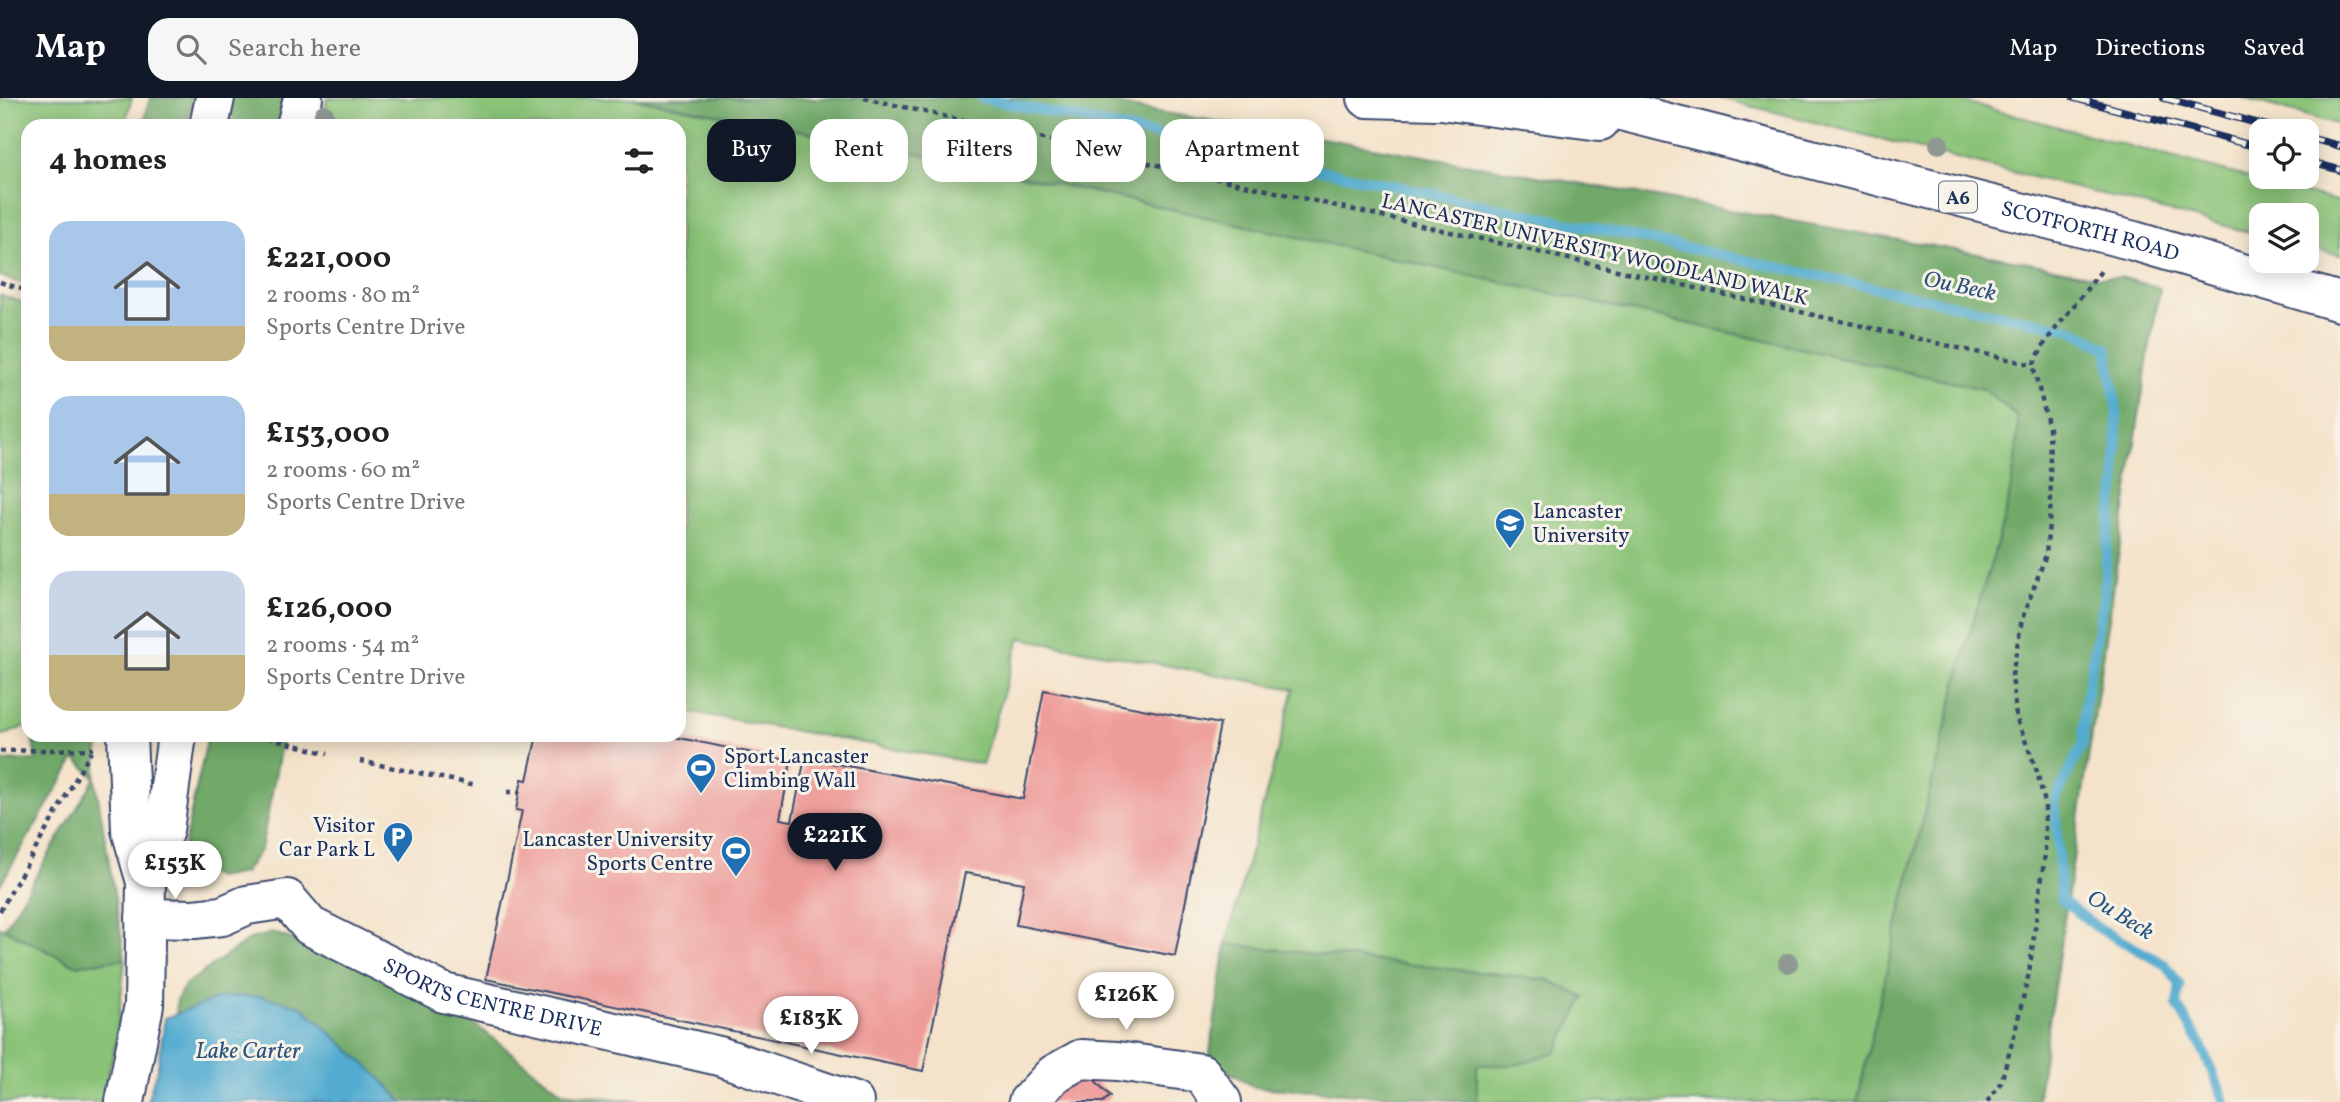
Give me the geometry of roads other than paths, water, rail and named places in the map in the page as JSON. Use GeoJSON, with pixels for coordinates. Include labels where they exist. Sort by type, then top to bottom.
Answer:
{"type":"FeatureCollection","features":[{"type":"Feature","properties":{"kind":"street"},"geometry":{"type":"LineString","coordinates":[[210,119],[215,98]]}},
{"type":"Feature","properties":{"kind":"street"},"geometry":{"type":"LineString","coordinates":[[298,119],[303,98]]}},
{"type":"Feature","properties":{"kind":"street","name":"SCOTFORTH ROAD"},"geometry":{"type":"LineString","coordinates":[[1367,98],[1431,99],[1717,136]]}},
{"type":"Feature","properties":{"kind":"street","name":"SCOTFORTH ROAD"},"geometry":{"type":"LineString","coordinates":[[1570,98],[2134,241],[2340,302]]}},
{"type":"Feature","properties":{"kind":"street"},"geometry":{"type":"LineString","coordinates":[[110,742],[146,900],[144,1004],[125,1102]]}},
{"type":"Feature","properties":{"kind":"street"},"geometry":{"type":"LineString","coordinates":[[146,900],[164,830],[176,742]]}},
{"type":"Feature","properties":{"kind":"street","name":"SPORTS CENTRE DRIVE"},"geometry":{"type":"LineString","coordinates":[[146,900],[194,919],[222,916],[247,905],[301,894],[310,926],[444,993],[719,1056],[854,1102]]}},
{"type":"Feature","properties":{"kind":"street"},"geometry":{"type":"LineString","coordinates":[[1028,1102],[1054,1074],[1081,1059],[1117,1060],[1201,1073],[1222,1102]]}},
{"type":"Feature","properties":{"kind":"water","name":"Lake Carter"},"geometry":{"type":"Polygon","coordinates":[[[261,996],[301,1006],[403,1102],[147,1102],[158,1066],[165,1018],[222,997],[261,996]]]}},
{"type":"Feature","properties":{"kind":"waterway","name":"Ou Beck"},"geometry":{"type":"LineString","coordinates":[[982,98],[2073,330],[2107,348],[2117,412],[2116,482],[2104,593],[2085,704],[2083,743],[2055,800],[2061,899],[2098,928],[2166,965],[2180,985],[2177,1005],[2201,1045],[2225,1102]]}},
{"type":"Feature","properties":{"kind":"railway"},"geometry":{"type":"LineString","coordinates":[[2074,98],[2249,145]]}},
{"type":"Feature","properties":{"kind":"railway"},"geometry":{"type":"LineString","coordinates":[[2164,98],[2249,121]]}},
{"type":"Feature","properties":{"kind":"railway"},"geometry":{"type":"LineString","coordinates":[[2319,140],[2340,146]]}},
{"type":"Feature","properties":{"kind":"railway"},"geometry":{"type":"LineString","coordinates":[[2319,164],[2340,170]]}},
{"type":"Feature","properties":{"kind":"place","name":"Lancaster University"},"geometry":{"type":"Point","coordinates":[1510,550]}},
{"type":"Feature","properties":{"kind":"place","name":"Sport Lancaster Climbing Wall"},"geometry":{"type":"Point","coordinates":[701,795]}},
{"type":"Feature","properties":{"kind":"place","name":"Visitor Car Park L"},"geometry":{"type":"Point","coordinates":[398,864]}},
{"type":"Feature","properties":{"kind":"place","name":"Lancaster University Sports Centre"},"geometry":{"type":"Point","coordinates":[736,878]}}]}
